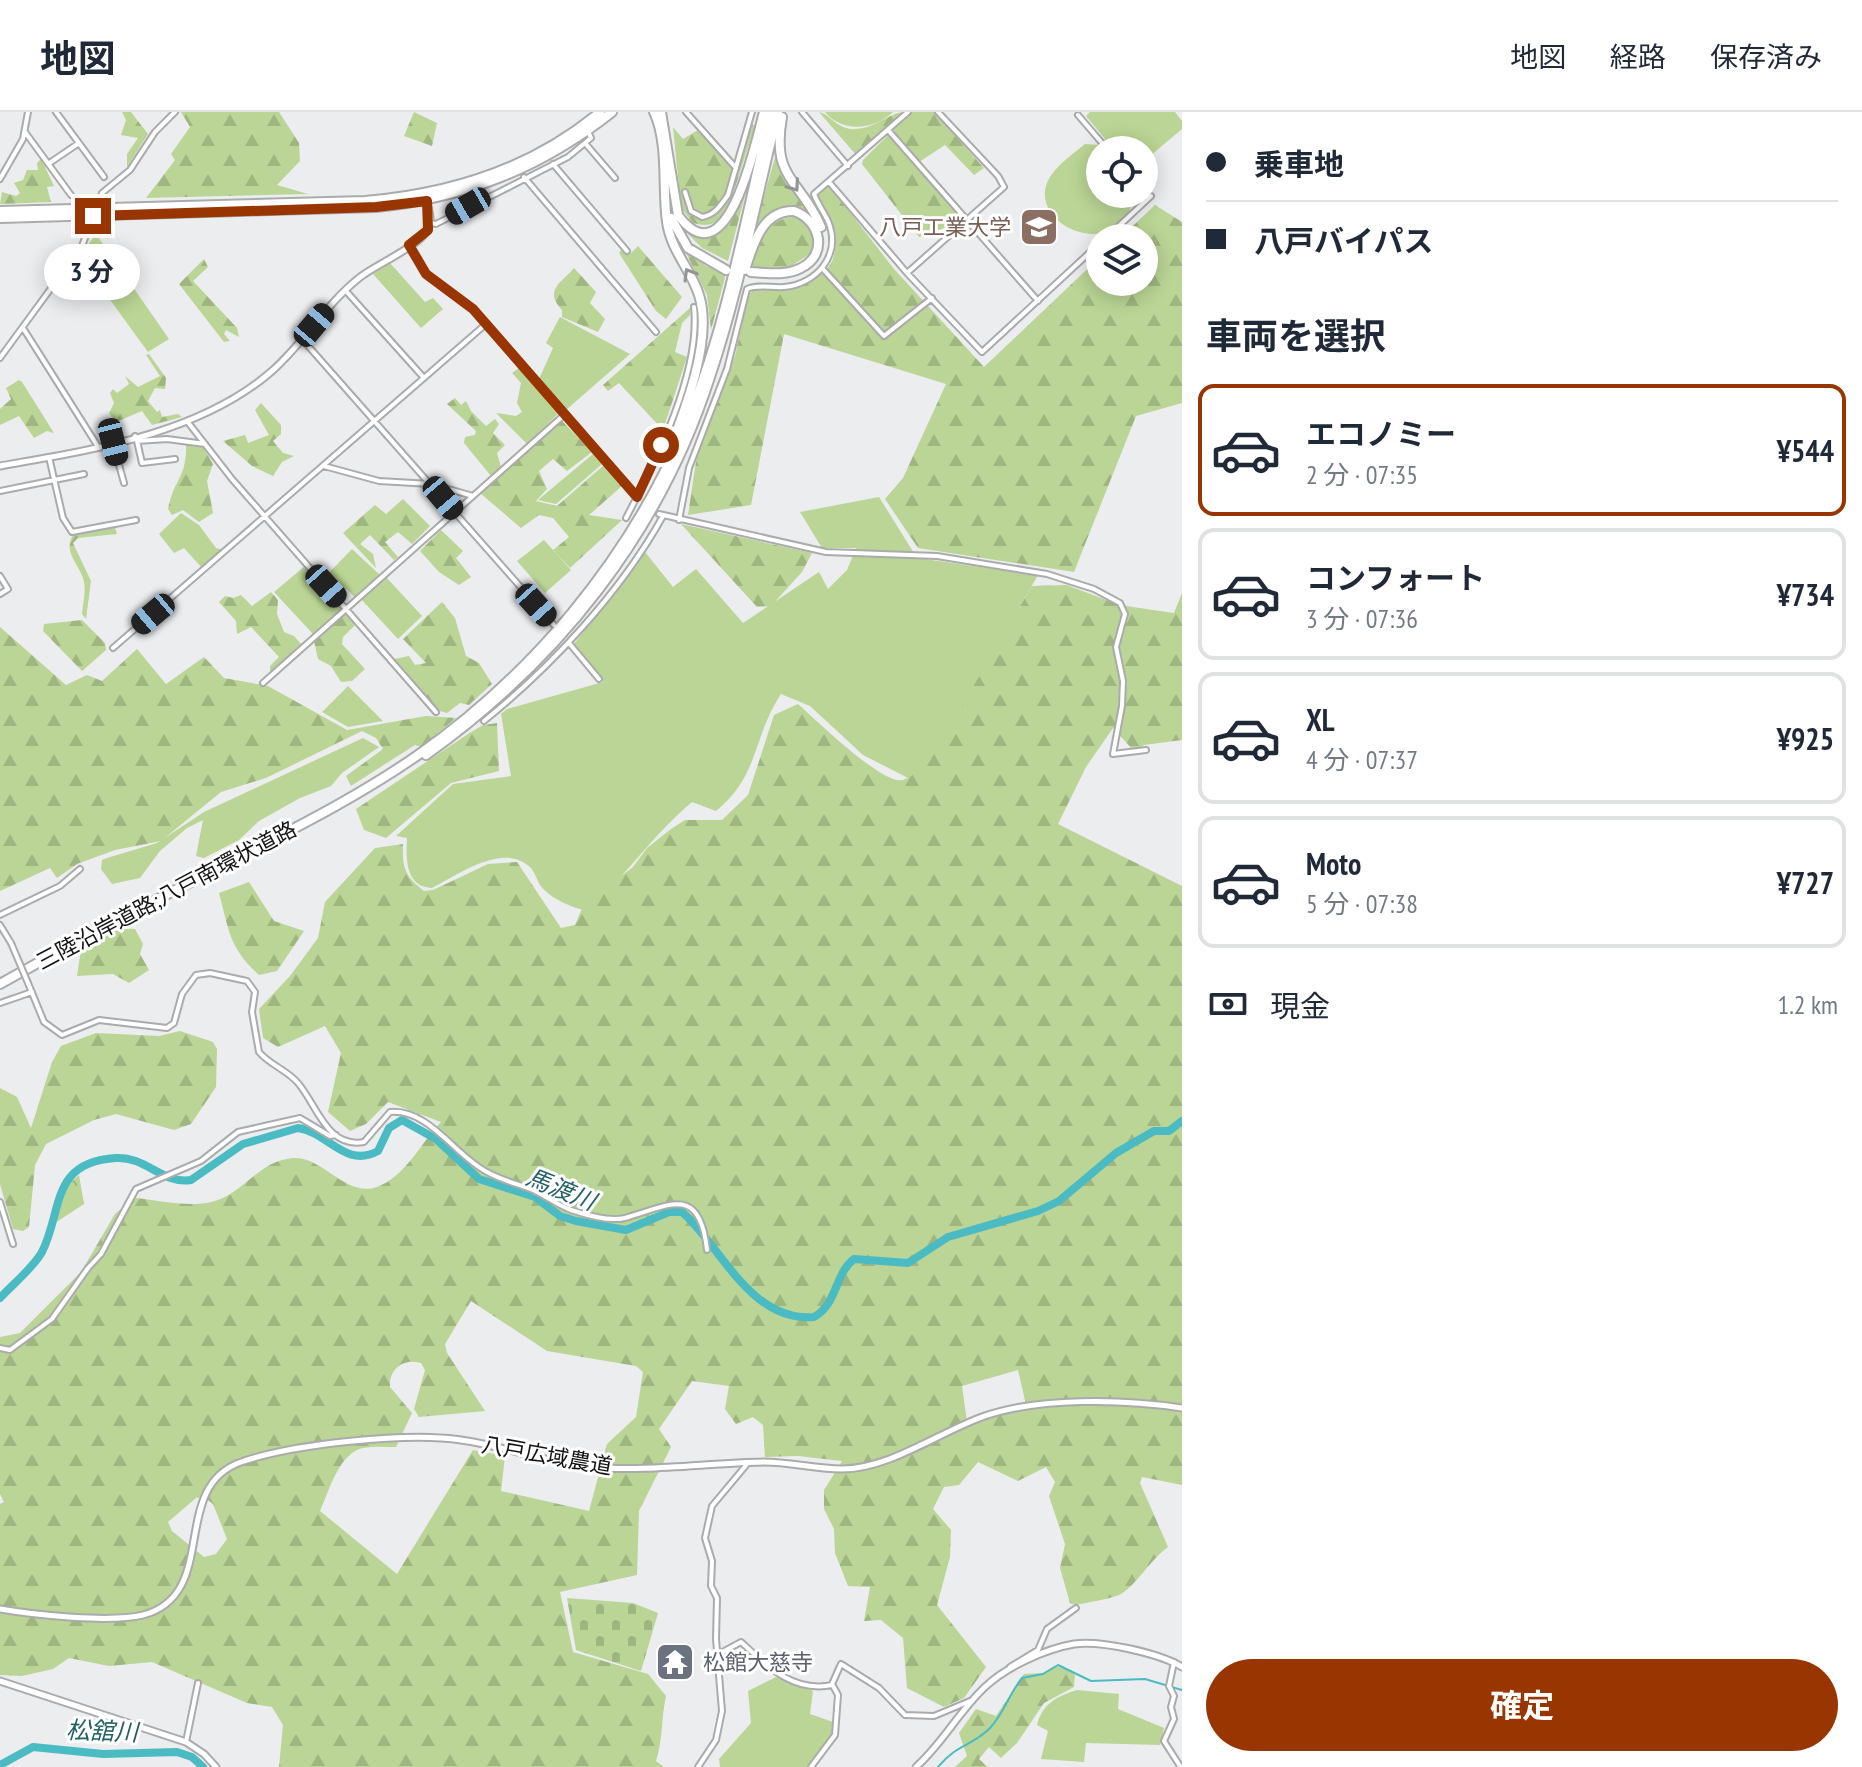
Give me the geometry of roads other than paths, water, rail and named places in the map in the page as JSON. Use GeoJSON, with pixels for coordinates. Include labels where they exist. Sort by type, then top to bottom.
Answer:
{"type":"FeatureCollection","features":[{"type":"Feature","properties":{"kind":"highway"},"geometry":{"type":"LineString","coordinates":[[426,198],[532,157],[600,112]]}},
{"type":"Feature","properties":{"kind":"highway"},"geometry":{"type":"LineString","coordinates":[[0,211],[376,207],[501,179],[552,154],[612,112]]}},
{"type":"Feature","properties":{"kind":"highway"},"geometry":{"type":"LineString","coordinates":[[654,112],[660,133],[671,220],[681,239],[699,256],[731,271]]}},
{"type":"Feature","properties":{"kind":"highway"},"geometry":{"type":"LineString","coordinates":[[645,507],[681,417],[703,330],[700,297],[669,234],[666,132],[661,112]]}},
{"type":"Feature","properties":{"kind":"highway"},"geometry":{"type":"LineString","coordinates":[[668,185],[678,215],[690,226],[712,230],[726,222],[734,210],[764,112]]}},
{"type":"Feature","properties":{"kind":"highway"},"geometry":{"type":"LineString","coordinates":[[731,271],[771,112]]}},
{"type":"Feature","properties":{"kind":"highway"},"geometry":{"type":"LineString","coordinates":[[731,271],[781,112]]}},
{"type":"Feature","properties":{"kind":"highway"},"geometry":{"type":"LineString","coordinates":[[720,347],[751,251],[764,225],[774,215],[787,211],[804,215],[813,223],[819,239],[817,249],[805,266],[788,272],[750,274],[776,278],[797,274],[813,265],[822,251],[823,233],[816,217],[782,165],[779,146],[781,112]]}},
{"type":"Feature","properties":{"kind":"highway"},"geometry":{"type":"LineString","coordinates":[[0,218],[94,212]]}},
{"type":"Feature","properties":{"kind":"highway","name":"三陸沿岸道路;八戸南環状道路"},"geometry":{"type":"LineString","coordinates":[[0,984],[383,782],[466,727],[526,674],[572,626],[630,547],[657,501],[698,412],[720,347],[731,271]]}},
{"type":"Feature","properties":{"kind":"highway","name":"三陸沿岸道路;八戸南環状道路"},"geometry":{"type":"LineString","coordinates":[[333,808],[417,755],[502,686],[578,606],[645,507],[697,396],[731,271]]}},
{"type":"Feature","properties":{"kind":"street"},"geometry":{"type":"LineString","coordinates":[[0,179],[17,152],[25,132],[28,112]]}},
{"type":"Feature","properties":{"kind":"street"},"geometry":{"type":"LineString","coordinates":[[56,112],[104,177]]}},
{"type":"Feature","properties":{"kind":"street"},"geometry":{"type":"LineString","coordinates":[[0,358],[82,246],[102,193],[130,170],[155,132],[175,112]]}},
{"type":"Feature","properties":{"kind":"street"},"geometry":{"type":"LineString","coordinates":[[686,112],[736,168]]}},
{"type":"Feature","properties":{"kind":"street"},"geometry":{"type":"LineString","coordinates":[[685,192],[691,211],[708,216],[728,195],[752,112]]}},
{"type":"Feature","properties":{"kind":"street"},"geometry":{"type":"LineString","coordinates":[[802,112],[848,166]]}},
{"type":"Feature","properties":{"kind":"street"},"geometry":{"type":"LineString","coordinates":[[679,520],[689,468],[727,369],[747,289],[799,284],[822,268],[831,253],[833,240],[829,222],[813,195],[908,112]]}},
{"type":"Feature","properties":{"kind":"street"},"geometry":{"type":"LineString","coordinates":[[907,273],[1000,193],[1003,184],[938,112]]}},
{"type":"Feature","properties":{"kind":"street"},"geometry":{"type":"LineString","coordinates":[[1078,115],[1096,136]]}},
{"type":"Feature","properties":{"kind":"street"},"geometry":{"type":"LineString","coordinates":[[888,130],[1038,301]]}},
{"type":"Feature","properties":{"kind":"street"},"geometry":{"type":"LineString","coordinates":[[430,223],[436,224],[553,164],[591,138],[588,131]]}},
{"type":"Feature","properties":{"kind":"street"},"geometry":{"type":"LineString","coordinates":[[25,132],[71,195]]}},
{"type":"Feature","properties":{"kind":"street"},"geometry":{"type":"LineString","coordinates":[[48,164],[79,143]]}},
{"type":"Feature","properties":{"kind":"street"},"geometry":{"type":"LineString","coordinates":[[585,143],[615,178]]}},
{"type":"Feature","properties":{"kind":"street"},"geometry":{"type":"LineString","coordinates":[[553,164],[627,251]]}},
{"type":"Feature","properties":{"kind":"street"},"geometry":{"type":"LineString","coordinates":[[524,177],[656,332]]}},
{"type":"Feature","properties":{"kind":"street"},"geometry":{"type":"LineString","coordinates":[[828,182],[907,273],[982,352],[1086,256]]}},
{"type":"Feature","properties":{"kind":"street"},"geometry":{"type":"LineString","coordinates":[[136,439],[187,421],[248,390],[272,372],[346,291],[422,236],[430,223],[426,198]]}},
{"type":"Feature","properties":{"kind":"street"},"geometry":{"type":"LineString","coordinates":[[1121,224],[1138,208]]}},
{"type":"Feature","properties":{"kind":"street"},"geometry":{"type":"LineString","coordinates":[[409,245],[426,274],[465,301],[637,497]]}},
{"type":"Feature","properties":{"kind":"street"},"geometry":{"type":"LineString","coordinates":[[822,268],[884,336],[932,298]]}},
{"type":"Feature","properties":{"kind":"street"},"geometry":{"type":"LineString","coordinates":[[346,291],[424,378]]}},
{"type":"Feature","properties":{"kind":"street"},"geometry":{"type":"LineString","coordinates":[[626,518],[661,445],[694,345],[694,307]]}},
{"type":"Feature","properties":{"kind":"street"},"geometry":{"type":"LineString","coordinates":[[113,648],[486,324]]}},
{"type":"Feature","properties":{"kind":"street"},"geometry":{"type":"LineString","coordinates":[[23,328],[97,445]]}},
{"type":"Feature","properties":{"kind":"street"},"geometry":{"type":"LineString","coordinates":[[302,339],[554,625]]}},
{"type":"Feature","properties":{"kind":"street"},"geometry":{"type":"LineString","coordinates":[[263,683],[564,415]]}},
{"type":"Feature","properties":{"kind":"street"},"geometry":{"type":"LineString","coordinates":[[187,421],[266,518],[436,712]]}},
{"type":"Feature","properties":{"kind":"street"},"geometry":{"type":"LineString","coordinates":[[136,439],[142,463],[175,459]]}},
{"type":"Feature","properties":{"kind":"street"},"geometry":{"type":"LineString","coordinates":[[0,466],[136,439],[205,444]]}},
{"type":"Feature","properties":{"kind":"street"},"geometry":{"type":"LineString","coordinates":[[113,442],[124,483]]}},
{"type":"Feature","properties":{"kind":"street"},"geometry":{"type":"LineString","coordinates":[[49,457],[63,518],[72,532],[136,520]]}},
{"type":"Feature","properties":{"kind":"street"},"geometry":{"type":"LineString","coordinates":[[324,466],[379,481],[431,484],[473,496]]}},
{"type":"Feature","properties":{"kind":"street"},"geometry":{"type":"LineString","coordinates":[[0,491],[84,474]]}},
{"type":"Feature","properties":{"kind":"street"},"geometry":{"type":"LineString","coordinates":[[484,721],[569,643],[643,548],[661,515],[826,552],[937,556],[1047,574],[1094,589],[1120,603],[1125,614],[1116,647],[1123,681],[1122,706],[1113,754],[1146,750]]}},
{"type":"Feature","properties":{"kind":"street"},"geometry":{"type":"LineString","coordinates":[[0,576],[8,589],[0,594]]}},
{"type":"Feature","properties":{"kind":"street"},"geometry":{"type":"LineString","coordinates":[[569,643],[599,679]]}},
{"type":"Feature","properties":{"kind":"street"},"geometry":{"type":"LineString","coordinates":[[0,915],[60,886],[80,869]]}},
{"type":"Feature","properties":{"kind":"street"},"geometry":{"type":"LineString","coordinates":[[0,925],[11,943],[44,1022],[62,1035],[106,1019],[167,1028],[174,1023],[182,994],[196,975],[210,973],[247,981],[255,992],[252,1012],[259,1052],[298,1083],[319,1118],[336,1135],[348,1142],[364,1142],[390,1112],[399,1111],[434,1129],[484,1171],[571,1210],[623,1218],[656,1206],[682,1202],[693,1208],[700,1219],[707,1250]]}},
{"type":"Feature","properties":{"kind":"street"},"geometry":{"type":"LineString","coordinates":[[0,1003],[32,992]]}},
{"type":"Feature","properties":{"kind":"street"},"geometry":{"type":"LineString","coordinates":[[0,1348],[10,1350],[52,1319],[101,1254],[132,1195],[140,1186],[201,1161],[225,1139],[246,1129],[300,1118],[330,1136],[336,1135]]}},
{"type":"Feature","properties":{"kind":"street"},"geometry":{"type":"LineString","coordinates":[[0,1202],[13,1244]]}},
{"type":"Feature","properties":{"kind":"street","name":"八戸広域農道"},"geometry":{"type":"LineString","coordinates":[[0,1609],[128,1617],[154,1611],[171,1598],[185,1581],[192,1560],[199,1505],[212,1481],[237,1464],[265,1456],[323,1447],[427,1438],[461,1440],[585,1466],[623,1468],[748,1463],[854,1468],[984,1416],[1020,1408],[1127,1402],[1182,1408]]}},
{"type":"Feature","properties":{"kind":"street"},"geometry":{"type":"LineString","coordinates":[[698,1767],[719,1731],[722,1711],[717,1655],[717,1598],[711,1586],[712,1561],[705,1538],[712,1506],[748,1463]]}},
{"type":"Feature","properties":{"kind":"street"},"geometry":{"type":"LineString","coordinates":[[1008,1670],[1012,1664],[1038,1650],[1047,1629],[1076,1608]]}},
{"type":"Feature","properties":{"kind":"street"},"geometry":{"type":"LineString","coordinates":[[717,1655],[741,1642],[770,1669],[794,1683],[812,1687],[832,1684]]}},
{"type":"Feature","properties":{"kind":"street"},"geometry":{"type":"LineString","coordinates":[[916,1767],[972,1700],[1008,1670],[1058,1648],[1084,1643],[1174,1662],[1182,1667]]}},
{"type":"Feature","properties":{"kind":"street"},"geometry":{"type":"LineString","coordinates":[[1174,1662],[1169,1686],[1174,1696],[1171,1707],[1174,1719],[1164,1741],[1180,1766]]}},
{"type":"Feature","properties":{"kind":"street"},"geometry":{"type":"LineString","coordinates":[[832,1684],[841,1664],[879,1688],[905,1715],[916,1718],[934,1716],[972,1700]]}},
{"type":"Feature","properties":{"kind":"street"},"geometry":{"type":"LineString","coordinates":[[0,1681],[186,1742],[216,1767]]}},
{"type":"Feature","properties":{"kind":"street"},"geometry":{"type":"LineString","coordinates":[[186,1742],[198,1683]]}},
{"type":"Feature","properties":{"kind":"street"},"geometry":{"type":"LineString","coordinates":[[811,1767],[835,1735],[838,1695],[832,1684]]}},
{"type":"Feature","properties":{"kind":"street"},"geometry":{"type":"LineString","coordinates":[[924,1760],[931,1767]]}},
{"type":"Feature","properties":{"kind":"waterway","name":"馬渡川"},"geometry":{"type":"LineString","coordinates":[[0,1298],[42,1252],[69,1178],[95,1161],[126,1159],[172,1178],[191,1180],[243,1144],[298,1128],[319,1136],[346,1153],[366,1155],[378,1151],[389,1128],[402,1120],[436,1139],[479,1179],[535,1197],[560,1216],[626,1230],[669,1212],[682,1212],[755,1295],[772,1308],[792,1316],[814,1317],[827,1305],[843,1272],[854,1259],[908,1263],[948,1237],[1038,1211],[1059,1201],[1116,1153],[1154,1131],[1169,1131],[1182,1121]]}},
{"type":"Feature","properties":{"kind":"waterway"},"geometry":{"type":"LineString","coordinates":[[938,1767],[952,1753],[990,1728],[1022,1678],[1043,1674],[1058,1665],[1091,1681],[1145,1679],[1182,1690]]}},
{"type":"Feature","properties":{"kind":"waterway","name":"松舘川"},"geometry":{"type":"LineString","coordinates":[[0,1765],[33,1747],[103,1754],[177,1752],[192,1757],[203,1767]]}},
{"type":"Feature","properties":{"kind":"tunnel"},"geometry":{"type":"LineString","coordinates":[[637,497],[659,514]]}},
{"type":"Feature","properties":{"kind":"place","name":"八戸工業大学"},"geometry":{"type":"Point","coordinates":[1039,227]}},
{"type":"Feature","properties":{"kind":"place","name":"松館大慈寺"},"geometry":{"type":"Point","coordinates":[675,1662]}}]}
